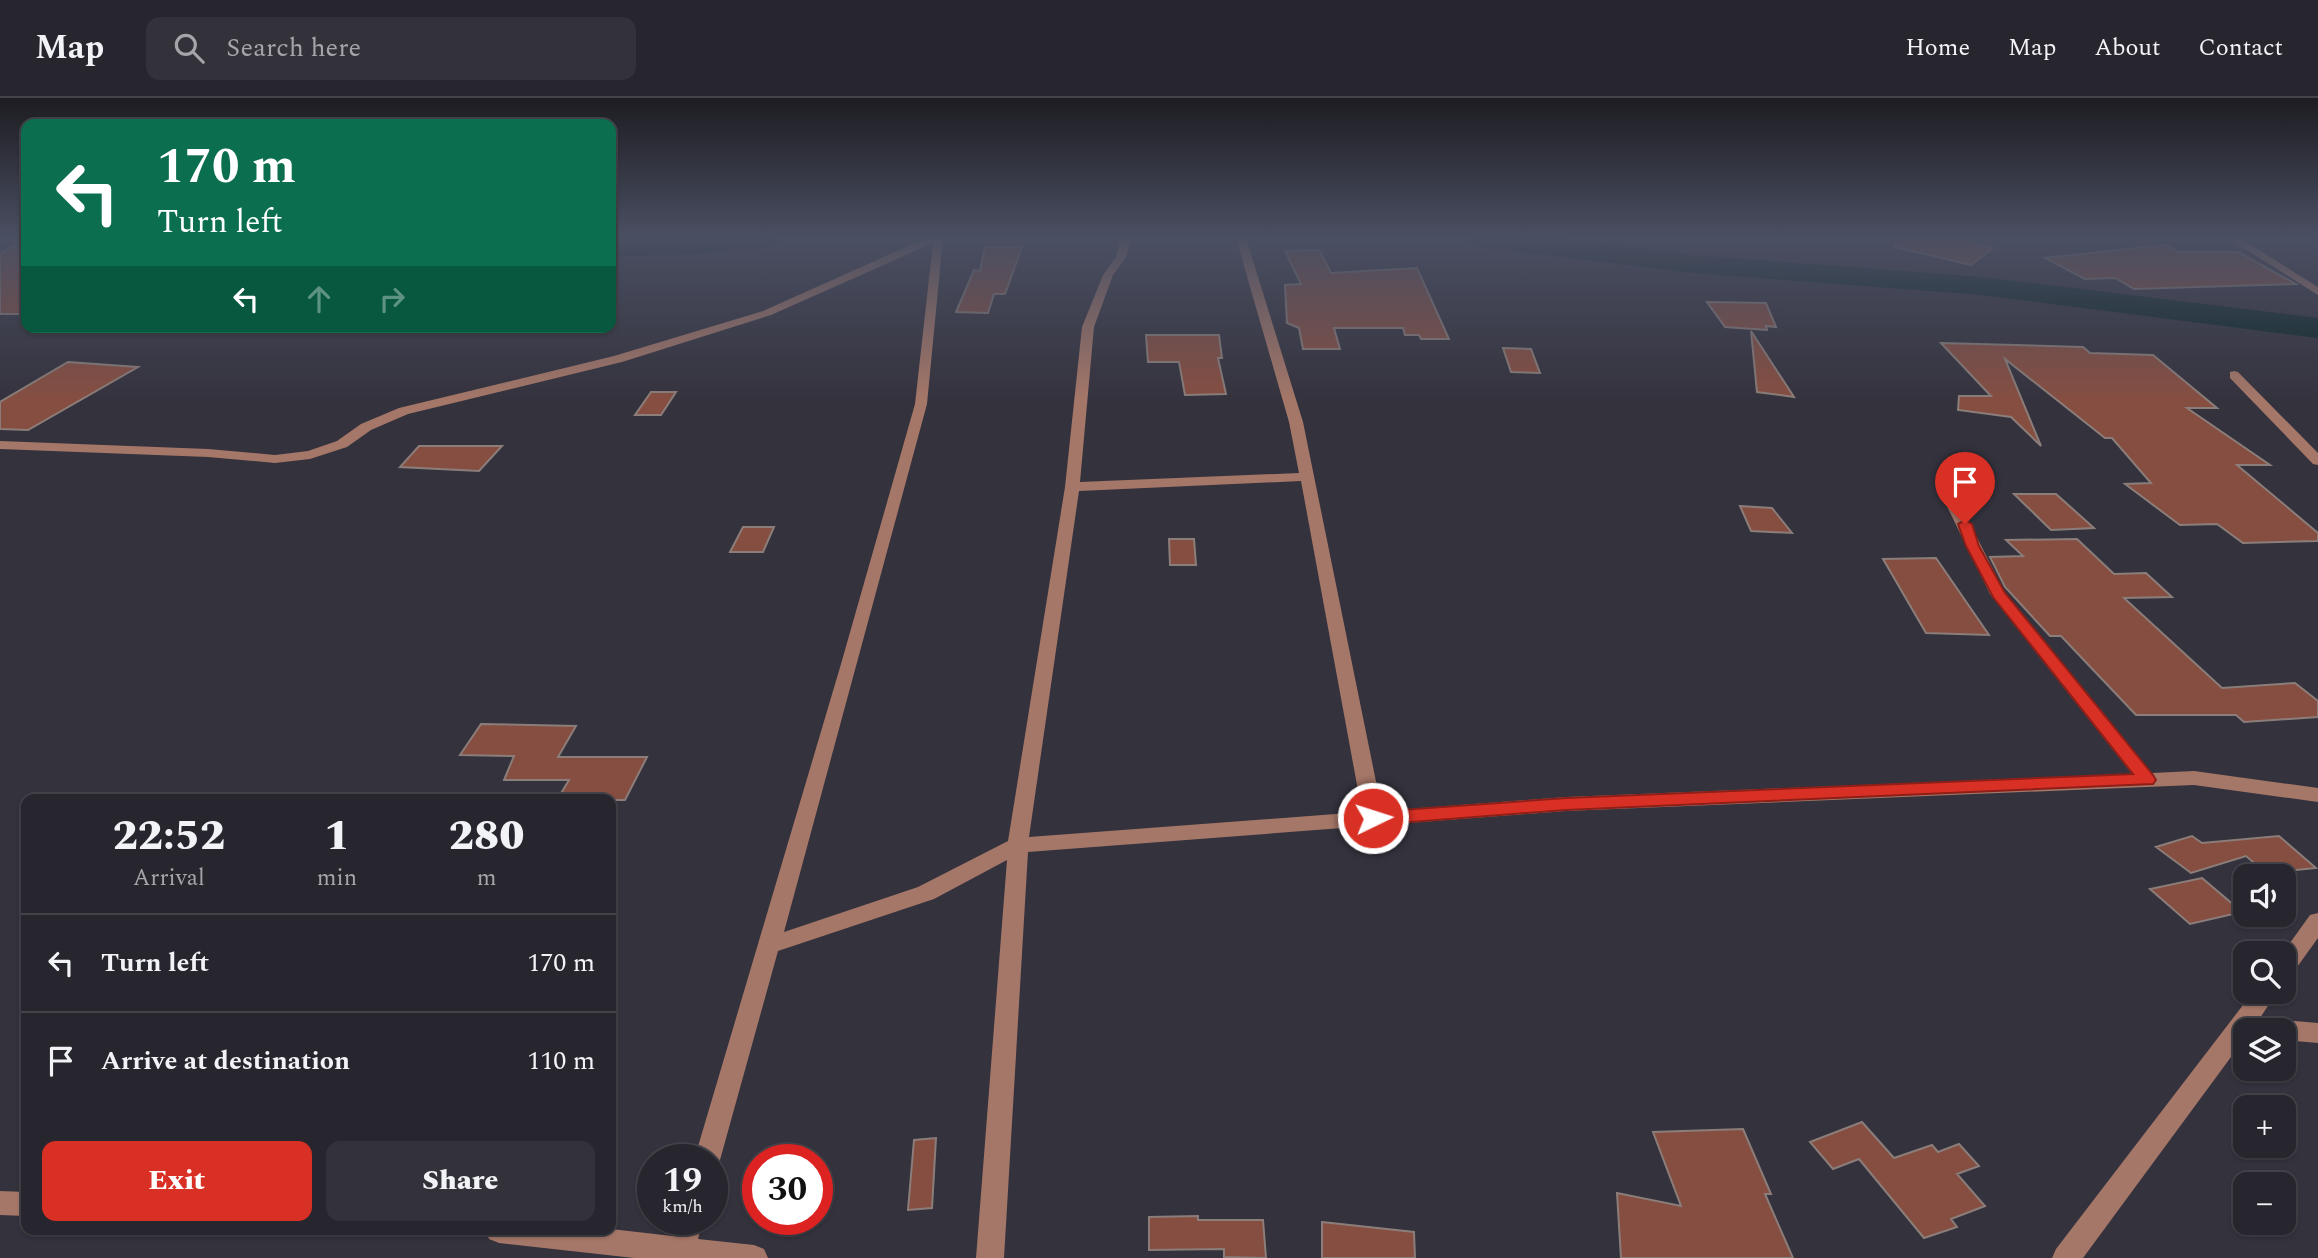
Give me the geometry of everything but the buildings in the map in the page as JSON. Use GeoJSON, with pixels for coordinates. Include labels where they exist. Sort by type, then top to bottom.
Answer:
{"type":"FeatureCollection","features":[{"type":"Feature","properties":{"kind":"street"},"geometry":{"type":"LineString","coordinates":[[0,445],[208,453],[275,459],[310,455],[342,443],[366,427],[404,411],[618,359],[766,313],[813,292]]}},
{"type":"Feature","properties":{"kind":"street"},"geometry":{"type":"LineString","coordinates":[[712,1144],[771,945],[920,404],[931,292]]}},
{"type":"Feature","properties":{"kind":"street"},"geometry":{"type":"LineString","coordinates":[[990,1258],[1018,845],[1072,486],[1088,327],[1101,292]]}},
{"type":"Feature","properties":{"kind":"street"},"geometry":{"type":"LineString","coordinates":[[1257,292],[1296,422],[1373,818]]}},
{"type":"Feature","properties":{"kind":"street"},"geometry":{"type":"LineString","coordinates":[[2234,375],[2318,461]]}},
{"type":"Feature","properties":{"kind":"street"},"geometry":{"type":"LineString","coordinates":[[1072,486],[1307,477]]}},
{"type":"Feature","properties":{"kind":"street"},"geometry":{"type":"LineString","coordinates":[[1942,482],[1998,594],[2147,780]]}},
{"type":"Feature","properties":{"kind":"street"},"geometry":{"type":"LineString","coordinates":[[771,945],[926,893],[1018,845],[1566,804],[2194,778],[2318,795]]}},
{"type":"Feature","properties":{"kind":"street"},"geometry":{"type":"LineString","coordinates":[[2296,951],[2318,921]]}},
{"type":"Feature","properties":{"kind":"street"},"geometry":{"type":"LineString","coordinates":[[2296,1031],[2318,1033]]}},
{"type":"Feature","properties":{"kind":"street"},"geometry":{"type":"LineString","coordinates":[[2066,1258],[2233,1037]]}},
{"type":"Feature","properties":{"kind":"street"},"geometry":{"type":"LineString","coordinates":[[0,1203],[21,1205]]}},
{"type":"Feature","properties":{"kind":"street"},"geometry":{"type":"LineString","coordinates":[[537,1235],[680,1254],[754,1258]]}},
{"type":"Feature","properties":{"kind":"street"},"geometry":{"type":"LineString","coordinates":[[680,1254],[686,1235]]}},
{"type":"Feature","properties":{"kind":"waterway"},"geometry":{"type":"LineString","coordinates":[[2031,292],[2318,328]]}},
{"type":"Feature","properties":{"kind":"route"},"geometry":{"type":"LineString","coordinates":[[1373,818],[1566,804],[2147,780],[1998,594],[1972,546],[1965,524]]}}]}
